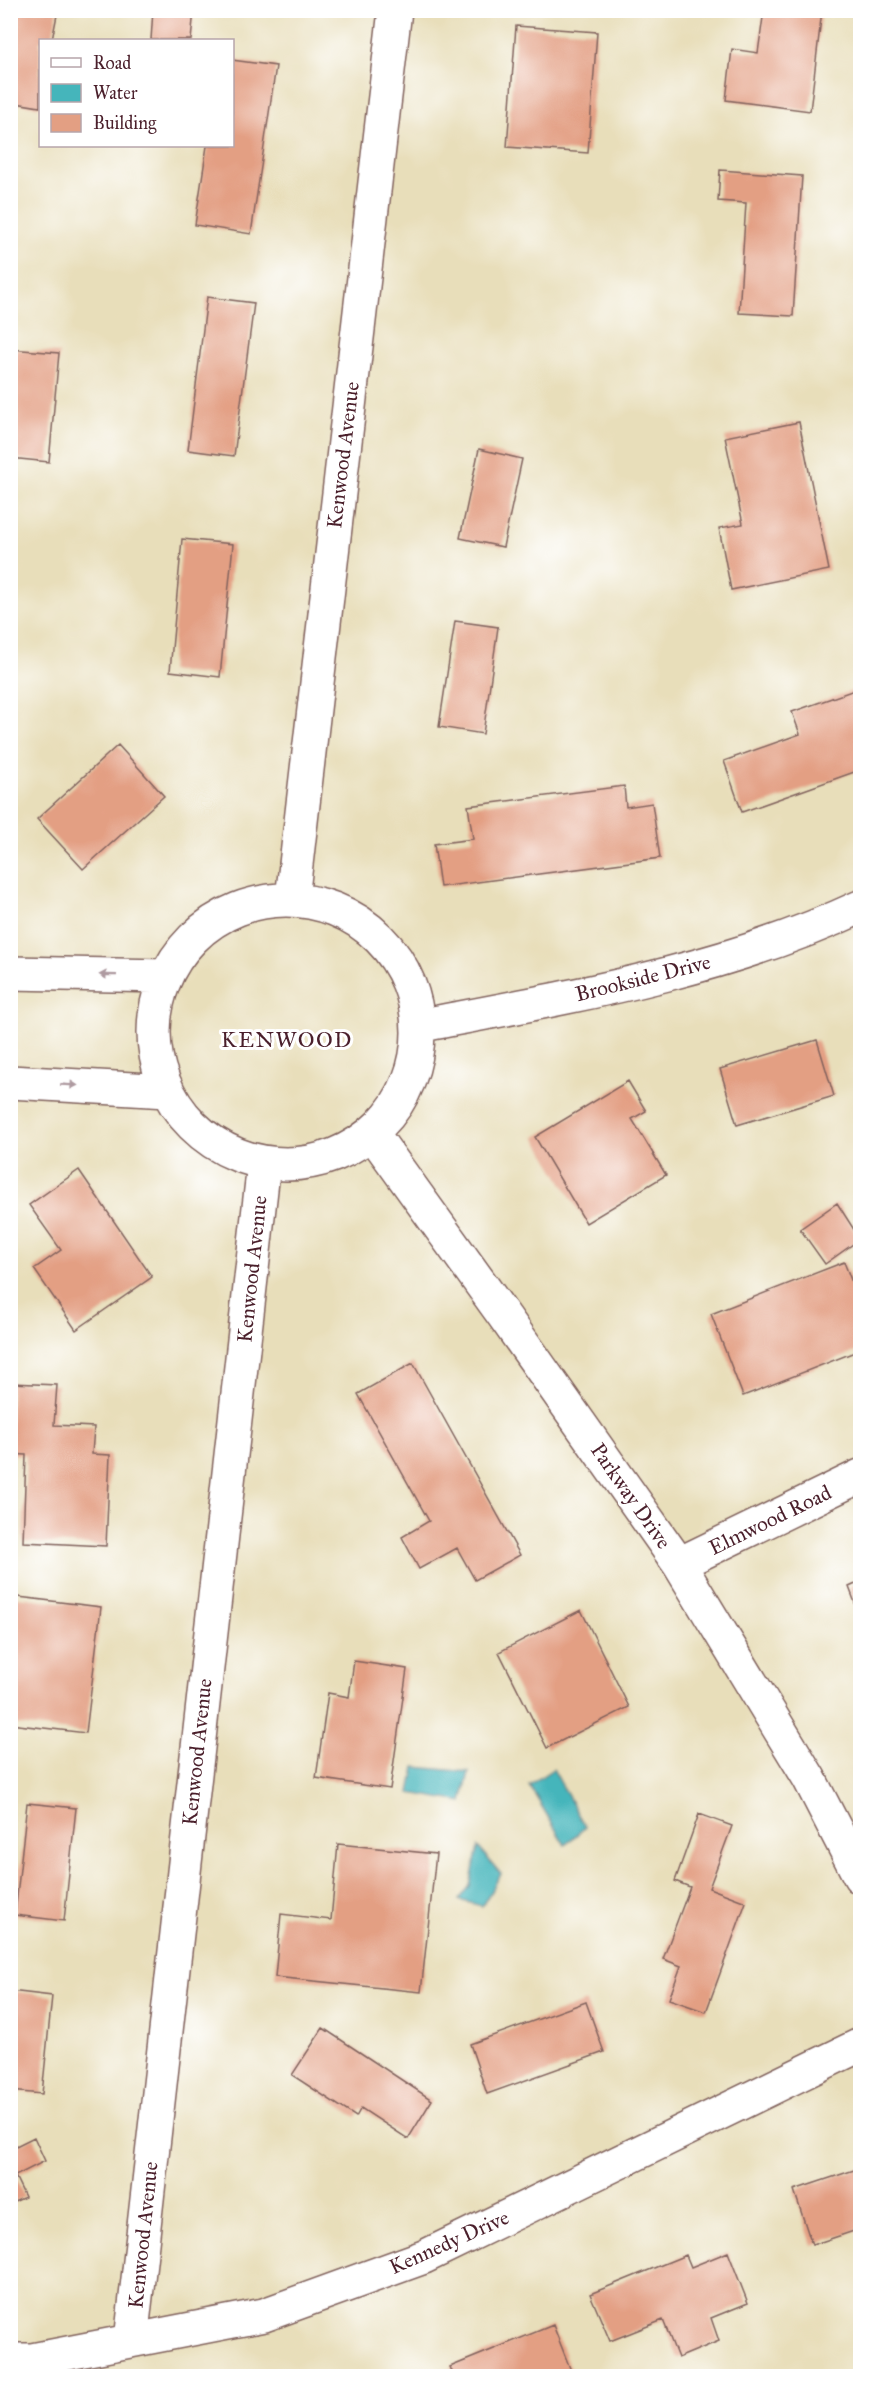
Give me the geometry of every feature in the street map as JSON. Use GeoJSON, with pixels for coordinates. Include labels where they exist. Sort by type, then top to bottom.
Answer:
{"type":"FeatureCollection","features":[{"type":"Feature","properties":{"kind":"street","name":"Kenwood Avenue"},"geometry":{"type":"LineString","coordinates":[[292,899],[395,10]]}},
{"type":"Feature","properties":{"kind":"street"},"geometry":{"type":"LineString","coordinates":[[292,899],[330,907],[365,925],[392,953],[411,988],[418,1026],[414,1066],[398,1103],[372,1133],[339,1154],[321,1159],[302,1164],[264,1163],[224,1150],[192,1125],[168,1091],[156,1053],[155,1014],[166,976],[187,944],[217,919],[253,904],[292,899]]}},
{"type":"Feature","properties":{"kind":"street","name":"Brookside Drive"},"geometry":{"type":"LineString","coordinates":[[418,1026],[638,982],[745,953],[861,907]]}},
{"type":"Feature","properties":{"kind":"street"},"geometry":{"type":"LineString","coordinates":[[10,972],[166,976]]}},
{"type":"Feature","properties":{"kind":"street"},"geometry":{"type":"LineString","coordinates":[[10,1082],[168,1091]]}},
{"type":"Feature","properties":{"kind":"street","name":"Parkway Drive"},"geometry":{"type":"LineString","coordinates":[[372,1133],[679,1564],[809,1778],[861,1877]]}},
{"type":"Feature","properties":{"kind":"street","name":"Kenwood Avenue"},"geometry":{"type":"LineString","coordinates":[[130,2341],[264,1163]]}},
{"type":"Feature","properties":{"kind":"street","name":"Elmwood Road"},"geometry":{"type":"LineString","coordinates":[[679,1564],[861,1476]]}},
{"type":"Feature","properties":{"kind":"street","name":"Kennedy Drive"},"geometry":{"type":"LineString","coordinates":[[10,2360],[32,2360],[264,2315],[424,2257],[861,2045]]}},
{"type":"Feature","properties":{"kind":"water"},"geometry":{"type":"Polygon","coordinates":[[[415,1767],[469,1772],[462,1802],[410,1793],[415,1767]]]}},
{"type":"Feature","properties":{"kind":"water"},"geometry":{"type":"Polygon","coordinates":[[[553,1769],[585,1827],[565,1845],[529,1785],[553,1769]]]}},
{"type":"Feature","properties":{"kind":"water"},"geometry":{"type":"Polygon","coordinates":[[[478,1847],[501,1874],[482,1906],[459,1900],[470,1886],[478,1847]]]}},
{"type":"Feature","properties":{"kind":"building"},"geometry":{"type":"Polygon","coordinates":[[[10,10],[58,10],[52,39],[39,39],[39,107],[10,102],[10,10]]]}},
{"type":"Feature","properties":{"kind":"building"},"geometry":{"type":"Polygon","coordinates":[[[153,10],[194,10],[191,39],[151,39],[153,10]]]}},
{"type":"Feature","properties":{"kind":"building"},"geometry":{"type":"Polygon","coordinates":[[[764,10],[822,10],[810,111],[726,100],[732,49],[758,53],[764,10]]]}},
{"type":"Feature","properties":{"kind":"building"},"geometry":{"type":"Polygon","coordinates":[[[516,26],[597,32],[588,153],[507,147],[516,26]]]}},
{"type":"Feature","properties":{"kind":"building"},"geometry":{"type":"Polygon","coordinates":[[[234,60],[276,66],[251,234],[195,225],[207,147],[234,147],[234,60]]]}},
{"type":"Feature","properties":{"kind":"building"},"geometry":{"type":"Polygon","coordinates":[[[720,170],[802,176],[793,316],[739,313],[746,203],[718,201],[720,170]]]}},
{"type":"Feature","properties":{"kind":"building"},"geometry":{"type":"Polygon","coordinates":[[[207,297],[254,303],[234,456],[188,450],[207,297]]]}},
{"type":"Feature","properties":{"kind":"building"},"geometry":{"type":"Polygon","coordinates":[[[10,349],[59,353],[49,462],[10,458],[10,349]]]}},
{"type":"Feature","properties":{"kind":"building"},"geometry":{"type":"Polygon","coordinates":[[[799,422],[829,570],[731,590],[719,528],[743,524],[725,437],[799,422]]]}},
{"type":"Feature","properties":{"kind":"building"},"geometry":{"type":"Polygon","coordinates":[[[479,449],[522,459],[503,547],[460,538],[479,449]]]}},
{"type":"Feature","properties":{"kind":"building"},"geometry":{"type":"Polygon","coordinates":[[[182,539],[233,544],[220,677],[170,671],[182,539]]]}},
{"type":"Feature","properties":{"kind":"building"},"geometry":{"type":"Polygon","coordinates":[[[455,621],[498,627],[483,734],[439,727],[455,621]]]}},
{"type":"Feature","properties":{"kind":"building"},"geometry":{"type":"Polygon","coordinates":[[[860,688],[860,770],[742,812],[724,761],[800,734],[792,712],[860,688]]]}},
{"type":"Feature","properties":{"kind":"building"},"geometry":{"type":"Polygon","coordinates":[[[118,745],[164,796],[83,869],[37,819],[118,745]]]}},
{"type":"Feature","properties":{"kind":"building"},"geometry":{"type":"Polygon","coordinates":[[[624,786],[626,807],[652,803],[660,858],[440,887],[434,844],[473,839],[468,806],[624,786]]]}},
{"type":"Feature","properties":{"kind":"building"},"geometry":{"type":"Polygon","coordinates":[[[817,1040],[834,1096],[737,1125],[720,1069],[817,1040]]]}},
{"type":"Feature","properties":{"kind":"building"},"geometry":{"type":"Polygon","coordinates":[[[628,1081],[646,1111],[632,1119],[666,1175],[586,1223],[535,1137],[628,1081]]]}},
{"type":"Feature","properties":{"kind":"building"},"geometry":{"type":"Polygon","coordinates":[[[79,1170],[152,1277],[76,1330],[34,1269],[61,1250],[29,1205],[79,1170]]]}},
{"type":"Feature","properties":{"kind":"building"},"geometry":{"type":"Polygon","coordinates":[[[837,1203],[860,1239],[825,1264],[800,1229],[837,1203]]]}},
{"type":"Feature","properties":{"kind":"building"},"geometry":{"type":"Polygon","coordinates":[[[844,1262],[860,1303],[860,1350],[743,1396],[711,1314],[844,1262]]]}},
{"type":"Feature","properties":{"kind":"building"},"geometry":{"type":"Polygon","coordinates":[[[413,1363],[520,1555],[475,1580],[457,1548],[419,1569],[402,1537],[429,1521],[358,1394],[413,1363]]]}},
{"type":"Feature","properties":{"kind":"building"},"geometry":{"type":"Polygon","coordinates":[[[11,1383],[57,1385],[54,1425],[94,1427],[92,1454],[110,1455],[106,1546],[23,1542],[26,1455],[10,1454],[11,1383]]]}},
{"type":"Feature","properties":{"kind":"building"},"geometry":{"type":"Polygon","coordinates":[[[860,1582],[860,1616],[849,1587],[860,1582]]]}},
{"type":"Feature","properties":{"kind":"building"},"geometry":{"type":"Polygon","coordinates":[[[10,1596],[101,1607],[86,1733],[10,1724],[10,1596]]]}},
{"type":"Feature","properties":{"kind":"building"},"geometry":{"type":"Polygon","coordinates":[[[581,1610],[629,1707],[547,1748],[499,1652],[581,1610]]]}},
{"type":"Feature","properties":{"kind":"building"},"geometry":{"type":"Polygon","coordinates":[[[354,1661],[407,1669],[390,1789],[316,1778],[328,1693],[349,1697],[354,1661]]]}},
{"type":"Feature","properties":{"kind":"building"},"geometry":{"type":"Polygon","coordinates":[[[27,1803],[76,1808],[64,1921],[15,1915],[27,1803]]]}},
{"type":"Feature","properties":{"kind":"building"},"geometry":{"type":"Polygon","coordinates":[[[699,1814],[732,1826],[709,1888],[746,1902],[706,2012],[669,1999],[681,1966],[663,1959],[690,1887],[675,1881],[699,1814]]]}},
{"type":"Feature","properties":{"kind":"building"},"geometry":{"type":"Polygon","coordinates":[[[338,1844],[436,1854],[421,1992],[275,1977],[281,1914],[331,1920],[338,1844]]]}},
{"type":"Feature","properties":{"kind":"building"},"geometry":{"type":"Polygon","coordinates":[[[10,1991],[52,1996],[42,2094],[10,2091],[10,1991]]]}},
{"type":"Feature","properties":{"kind":"building"},"geometry":{"type":"Polygon","coordinates":[[[586,2002],[604,2052],[487,2094],[470,2044],[586,2002]]]}},
{"type":"Feature","properties":{"kind":"building"},"geometry":{"type":"Polygon","coordinates":[[[323,2028],[432,2100],[408,2139],[361,2108],[356,2117],[292,2075],[323,2028]]]}},
{"type":"Feature","properties":{"kind":"building"},"geometry":{"type":"Polygon","coordinates":[[[34,2137],[45,2161],[15,2176],[25,2197],[10,2204],[10,2149],[34,2137]]]}},
{"type":"Feature","properties":{"kind":"building"},"geometry":{"type":"Polygon","coordinates":[[[860,2168],[860,2229],[812,2245],[794,2190],[860,2168]]]}},
{"type":"Feature","properties":{"kind":"building"},"geometry":{"type":"Polygon","coordinates":[[[728,2252],[748,2303],[711,2318],[719,2341],[678,2358],[663,2320],[610,2341],[590,2294],[686,2255],[691,2267],[728,2252]]]}},
{"type":"Feature","properties":{"kind":"building"},"geometry":{"type":"Polygon","coordinates":[[[553,2325],[573,2376],[454,2376],[450,2367],[553,2325]]]}},
{"type":"Feature","properties":{"kind":"district","name":"KENWOOD"},"geometry":{"type":"Point","coordinates":[287,1039]}}]}
